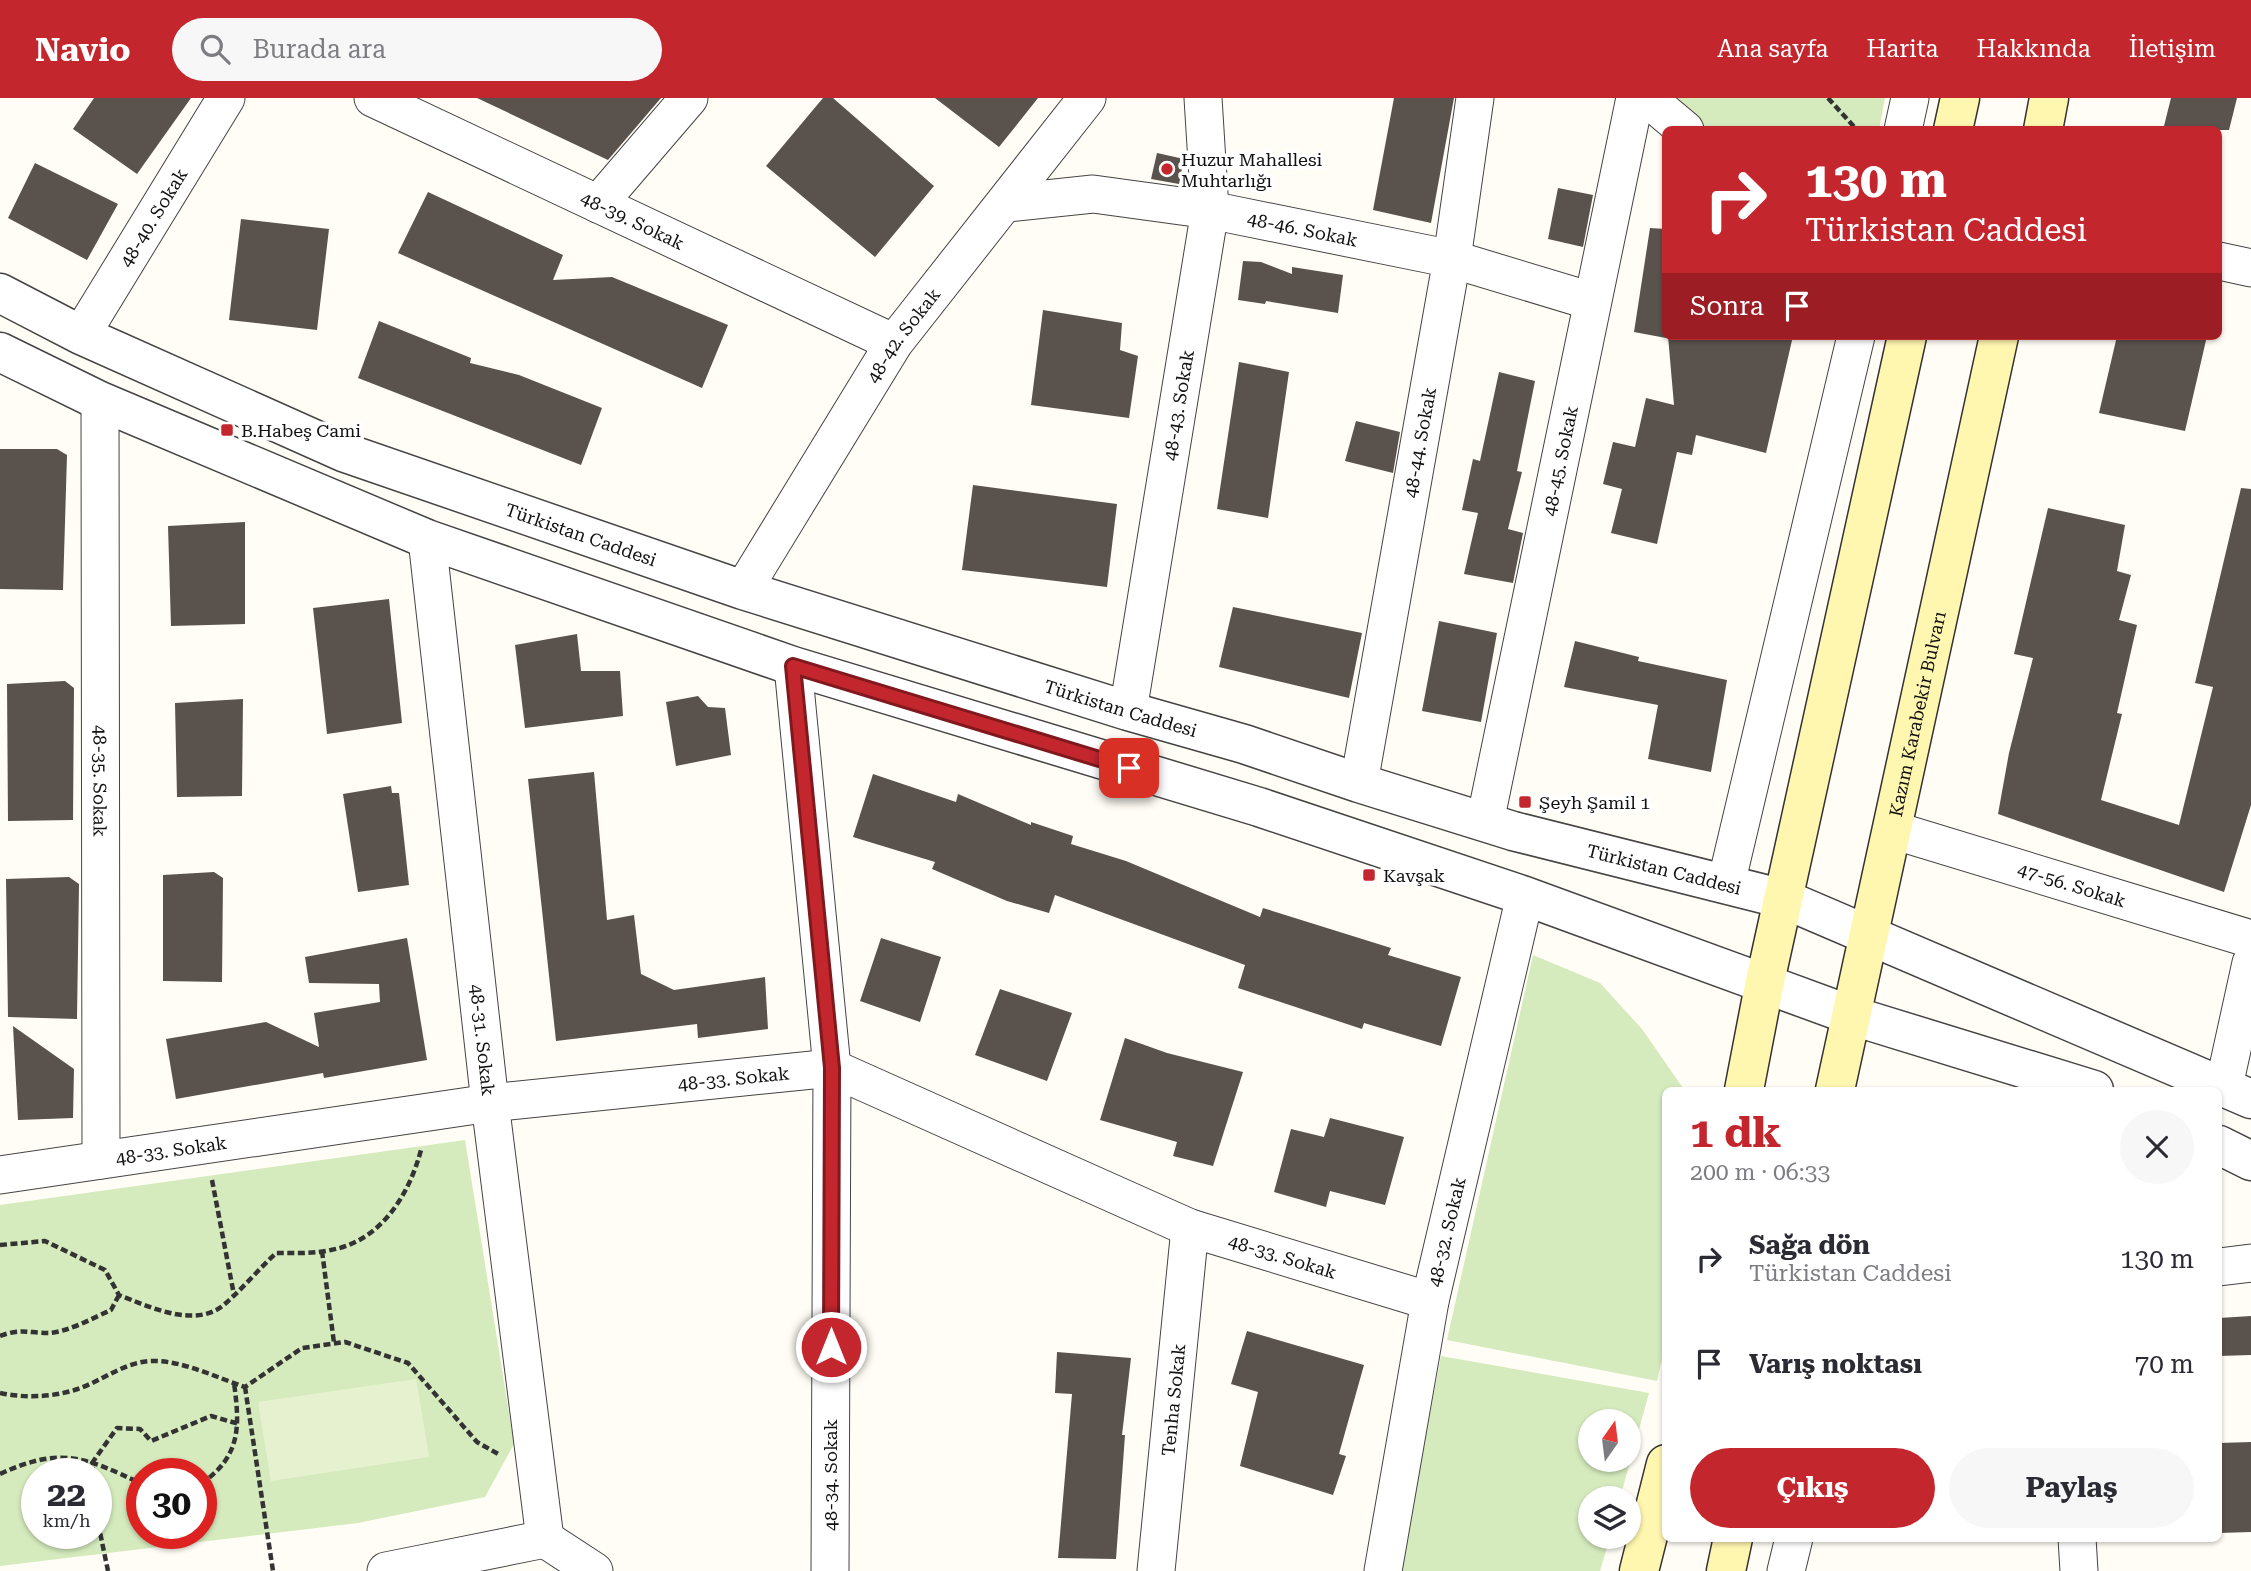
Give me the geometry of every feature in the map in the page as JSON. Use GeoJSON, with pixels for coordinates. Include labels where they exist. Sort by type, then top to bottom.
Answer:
{"type":"FeatureCollection","features":[{"type":"Feature","properties":{"kind":"main road"},"geometry":{"type":"LineString","coordinates":[[1954,126],[1960,98]]}},
{"type":"Feature","properties":{"kind":"main road"},"geometry":{"type":"LineString","coordinates":[[2044,126],[2049,98]]}},
{"type":"Feature","properties":{"kind":"main road"},"geometry":{"type":"LineString","coordinates":[[1745,1087],[1906,340]]}},
{"type":"Feature","properties":{"kind":"main road","name":"Kazım Karabekir Bulvarı"},"geometry":{"type":"LineString","coordinates":[[1836,1087],[1998,340]]}},
{"type":"Feature","properties":{"kind":"main road"},"geometry":{"type":"LineString","coordinates":[[1639,1571],[1662,1480]]}},
{"type":"Feature","properties":{"kind":"main road"},"geometry":{"type":"LineString","coordinates":[[1726,1571],[1732,1542]]}},
{"type":"Feature","properties":{"kind":"street","name":"48-40. Sokak"},"geometry":{"type":"LineString","coordinates":[[81,335],[226,98]]}},
{"type":"Feature","properties":{"kind":"street","name":"48-39. Sokak"},"geometry":{"type":"LineString","coordinates":[[373,98],[894,343]]}},
{"type":"Feature","properties":{"kind":"street"},"geometry":{"type":"LineString","coordinates":[[598,204],[689,98]]}},
{"type":"Feature","properties":{"kind":"street","name":"48-42. Sokak"},"geometry":{"type":"LineString","coordinates":[[743,590],[894,343],[1007,203],[1087,98]]}},
{"type":"Feature","properties":{"kind":"street","name":"48-43. Sokak"},"geometry":{"type":"LineString","coordinates":[[1128,711],[1210,210],[1203,98]]}},
{"type":"Feature","properties":{"kind":"street","name":"48-44. Sokak"},"geometry":{"type":"LineString","coordinates":[[1359,783],[1452,259],[1475,98]]}},
{"type":"Feature","properties":{"kind":"street","name":"48-45. Sokak"},"geometry":{"type":"LineString","coordinates":[[1485,822],[1635,98]]}},
{"type":"Feature","properties":{"kind":"street"},"geometry":{"type":"LineString","coordinates":[[1647,98],[1680,126]]}},
{"type":"Feature","properties":{"kind":"street"},"geometry":{"type":"LineString","coordinates":[[1904,126],[1910,98]]}},
{"type":"Feature","properties":{"kind":"street","name":"48-46. Sokak"},"geometry":{"type":"LineString","coordinates":[[1007,203],[1093,194],[1210,210],[1452,259],[1591,301]]}},
{"type":"Feature","properties":{"kind":"street"},"geometry":{"type":"LineString","coordinates":[[2222,262],[2251,268]]}},
{"type":"Feature","properties":{"kind":"street","name":"Türkistan Caddesi"},"geometry":{"type":"LineString","coordinates":[[0,293],[81,335],[343,452],[743,590],[1128,711],[1244,744],[1359,783],[1485,822],[1784,899],[2238,1092]]}},
{"type":"Feature","properties":{"kind":"street"},"geometry":{"type":"LineString","coordinates":[[1726,884],[1855,340]]}},
{"type":"Feature","properties":{"kind":"street"},"geometry":{"type":"LineString","coordinates":[[0,352],[100,401],[427,539],[793,666],[1259,807],[1525,896],[1853,1016],[2084,1087]]}},
{"type":"Feature","properties":{"kind":"street","name":"48-35. Sokak"},"geometry":{"type":"LineString","coordinates":[[100,401],[101,1160]]}},
{"type":"Feature","properties":{"kind":"street","name":"48-31. Sokak"},"geometry":{"type":"LineString","coordinates":[[427,539],[490,1103],[545,1539]]}},
{"type":"Feature","properties":{"kind":"street","name":"48-34. Sokak"},"geometry":{"type":"LineString","coordinates":[[793,666],[832,1068],[830,1571]]}},
{"type":"Feature","properties":{"kind":"street","name":"47-56. Sokak"},"geometry":{"type":"LineString","coordinates":[[1893,830],[2251,939]]}},
{"type":"Feature","properties":{"kind":"street","name":"48-32. Sokak"},"geometry":{"type":"LineString","coordinates":[[1383,1571],[1430,1301],[1525,896]]}},
{"type":"Feature","properties":{"kind":"street"},"geometry":{"type":"LineString","coordinates":[[2238,1092],[2251,963]]}},
{"type":"Feature","properties":{"kind":"street","name":"48-33. Sokak"},"geometry":{"type":"LineString","coordinates":[[0,1175],[490,1103],[832,1068],[1190,1228],[1430,1301]]}},
{"type":"Feature","properties":{"kind":"street"},"geometry":{"type":"LineString","coordinates":[[2222,1146],[2251,1161]]}},
{"type":"Feature","properties":{"kind":"street","name":"Tenha Sokak"},"geometry":{"type":"LineString","coordinates":[[1156,1571],[1190,1228]]}},
{"type":"Feature","properties":{"kind":"street"},"geometry":{"type":"LineString","coordinates":[[2222,1267],[2251,1262]]}},
{"type":"Feature","properties":{"kind":"street"},"geometry":{"type":"LineString","coordinates":[[386,1571],[545,1539],[594,1571]]}},
{"type":"Feature","properties":{"kind":"street"},"geometry":{"type":"LineString","coordinates":[[1786,1571],[1793,1542]]}},
{"type":"Feature","properties":{"kind":"street"},"geometry":{"type":"LineString","coordinates":[[2077,1542],[2079,1571]]}},
{"type":"Feature","properties":{"kind":"path"},"geometry":{"type":"LineString","coordinates":[[1828,98],[1853,126]]}},
{"type":"Feature","properties":{"kind":"path"},"geometry":{"type":"LineString","coordinates":[[0,1245],[45,1241],[105,1270],[119,1295],[162,1311],[199,1316],[225,1305],[276,1254],[322,1251],[365,1238],[389,1215],[412,1181],[424,1137]]}},
{"type":"Feature","properties":{"kind":"path"},"geometry":{"type":"LineString","coordinates":[[205,1145],[233,1295]]}},
{"type":"Feature","properties":{"kind":"path"},"geometry":{"type":"LineString","coordinates":[[322,1251],[334,1343]]}},
{"type":"Feature","properties":{"kind":"path"},"geometry":{"type":"LineString","coordinates":[[0,1336],[19,1329],[50,1333],[82,1322],[111,1310],[119,1295]]}},
{"type":"Feature","properties":{"kind":"path"},"geometry":{"type":"LineString","coordinates":[[244,1387],[302,1348],[345,1342],[408,1363],[477,1441],[537,1476]]}},
{"type":"Feature","properties":{"kind":"path"},"geometry":{"type":"LineString","coordinates":[[0,1393],[26,1399],[87,1386],[123,1367],[150,1361],[186,1366],[244,1387]]}},
{"type":"Feature","properties":{"kind":"path"},"geometry":{"type":"LineString","coordinates":[[217,1468],[230,1455],[239,1424],[234,1383]]}},
{"type":"Feature","properties":{"kind":"path"},"geometry":{"type":"LineString","coordinates":[[244,1387],[273,1571]]}},
{"type":"Feature","properties":{"kind":"path"},"geometry":{"type":"LineString","coordinates":[[96,1458],[117,1428],[140,1429],[151,1441],[211,1416],[239,1424]]}},
{"type":"Feature","properties":{"kind":"path"},"geometry":{"type":"LineString","coordinates":[[0,1474],[21,1465]]}},
{"type":"Feature","properties":{"kind":"path"},"geometry":{"type":"LineString","coordinates":[[103,1549],[108,1571]]}},
{"type":"Feature","properties":{"kind":"green space"},"geometry":{"type":"Polygon","coordinates":[[[1653,98],[1885,98],[1880,126],[1690,126],[1653,98]]]}},
{"type":"Feature","properties":{"kind":"green space"},"geometry":{"type":"Polygon","coordinates":[[[1533,955],[1600,983],[1642,1029],[1682,1087],[1662,1087],[1662,1359],[1657,1381],[1447,1340],[1533,955]]]}},
{"type":"Feature","properties":{"kind":"green space"},"geometry":{"type":"Polygon","coordinates":[[[465,1140],[514,1444],[485,1497],[358,1523],[217,1540],[217,1458],[126,1458],[126,1549],[142,1549],[0,1566],[0,1205],[465,1140]]]}},
{"type":"Feature","properties":{"kind":"green space"},"geometry":{"type":"Polygon","coordinates":[[[1441,1356],[1649,1393],[1642,1418],[1642,1409],[1578,1409],[1578,1472],[1627,1472],[1623,1486],[1578,1486],[1578,1549],[1606,1549],[1600,1571],[1400,1571],[1441,1356]]]}},
{"type":"Feature","properties":{"kind":"green space"},"geometry":{"type":"Polygon","coordinates":[[[416,1379],[429,1457],[271,1481],[258,1402],[416,1379]]]}},
{"type":"Feature","properties":{"kind":"building"},"geometry":{"type":"Polygon","coordinates":[[[94,98],[191,98],[137,174],[73,129],[94,98]]]}},
{"type":"Feature","properties":{"kind":"building"},"geometry":{"type":"Polygon","coordinates":[[[477,98],[661,98],[608,160],[477,98]]]}},
{"type":"Feature","properties":{"kind":"building"},"geometry":{"type":"Polygon","coordinates":[[[823,98],[833,98],[934,186],[875,257],[766,166],[823,98]]]}},
{"type":"Feature","properties":{"kind":"building"},"geometry":{"type":"Polygon","coordinates":[[[935,98],[1038,98],[999,147],[935,98]]]}},
{"type":"Feature","properties":{"kind":"building"},"geometry":{"type":"Polygon","coordinates":[[[1394,98],[1454,98],[1431,223],[1373,210],[1394,98]]]}},
{"type":"Feature","properties":{"kind":"building"},"geometry":{"type":"Polygon","coordinates":[[[2171,98],[2237,98],[2229,130],[2222,130],[2222,126],[2164,126],[2171,98]]]}},
{"type":"Feature","properties":{"kind":"building","name":"Huzur Mahallesi Muhtarlığı"},"geometry":{"type":"Polygon","coordinates":[[[1157,153],[1184,159],[1179,184],[1151,179],[1157,153]]]}},
{"type":"Feature","properties":{"kind":"building"},"geometry":{"type":"Polygon","coordinates":[[[35,163],[118,204],[87,260],[8,218],[35,163]]]}},
{"type":"Feature","properties":{"kind":"building"},"geometry":{"type":"Polygon","coordinates":[[[1558,188],[1593,195],[1583,247],[1548,239],[1558,188]]]}},
{"type":"Feature","properties":{"kind":"building"},"geometry":{"type":"Polygon","coordinates":[[[428,192],[563,255],[553,280],[612,277],[728,325],[702,388],[398,253],[428,192]]]}},
{"type":"Feature","properties":{"kind":"building"},"geometry":{"type":"Polygon","coordinates":[[[241,219],[329,229],[317,330],[229,320],[241,219]]]}},
{"type":"Feature","properties":{"kind":"building"},"geometry":{"type":"Polygon","coordinates":[[[1650,228],[1662,229],[1662,337],[1634,332],[1650,228]]]}},
{"type":"Feature","properties":{"kind":"building"},"geometry":{"type":"Polygon","coordinates":[[[1243,261],[1261,262],[1292,274],[1292,267],[1343,275],[1338,313],[1266,301],[1265,304],[1238,300],[1243,261]]]}},
{"type":"Feature","properties":{"kind":"building"},"geometry":{"type":"Polygon","coordinates":[[[1043,310],[1122,323],[1120,350],[1138,356],[1129,418],[1031,405],[1043,310]]]}},
{"type":"Feature","properties":{"kind":"building"},"geometry":{"type":"Polygon","coordinates":[[[379,321],[471,358],[470,363],[519,375],[602,408],[581,465],[358,378],[379,321]]]}},
{"type":"Feature","properties":{"kind":"building"},"geometry":{"type":"Polygon","coordinates":[[[1668,340],[1792,340],[1766,453],[1696,435],[1692,455],[1677,452],[1657,544],[1611,533],[1622,489],[1603,484],[1613,442],[1635,447],[1646,398],[1674,405],[1668,340]]]}},
{"type":"Feature","properties":{"kind":"building"},"geometry":{"type":"Polygon","coordinates":[[[2116,340],[2206,340],[2185,431],[2099,413],[2116,340]]]}},
{"type":"Feature","properties":{"kind":"building"},"geometry":{"type":"Polygon","coordinates":[[[1239,362],[1289,372],[1268,518],[1217,509],[1239,362]]]}},
{"type":"Feature","properties":{"kind":"building"},"geometry":{"type":"Polygon","coordinates":[[[1499,372],[1535,381],[1517,471],[1522,472],[1508,529],[1523,533],[1513,583],[1464,574],[1478,513],[1462,510],[1473,459],[1480,461],[1499,372]]]}},
{"type":"Feature","properties":{"kind":"building"},"geometry":{"type":"Polygon","coordinates":[[[1356,421],[1400,432],[1393,473],[1345,461],[1356,421]]]}},
{"type":"Feature","properties":{"kind":"building"},"geometry":{"type":"Polygon","coordinates":[[[0,449],[57,449],[67,455],[63,590],[0,589],[0,449]]]}},
{"type":"Feature","properties":{"kind":"building"},"geometry":{"type":"Polygon","coordinates":[[[973,485],[1117,504],[1107,587],[962,570],[973,485]]]}},
{"type":"Feature","properties":{"kind":"building"},"geometry":{"type":"Polygon","coordinates":[[[2241,488],[2251,489],[2251,805],[2224,892],[1998,814],[2009,753],[2033,658],[2014,654],[2048,508],[2125,525],[2117,571],[2131,575],[2119,620],[2137,625],[2117,713],[2122,714],[2101,800],[2179,825],[2213,687],[2195,683],[2241,488]]]}},
{"type":"Feature","properties":{"kind":"building"},"geometry":{"type":"Polygon","coordinates":[[[245,522],[245,624],[171,626],[168,526],[245,522]]]}},
{"type":"Feature","properties":{"kind":"building"},"geometry":{"type":"Polygon","coordinates":[[[389,599],[402,723],[327,734],[313,608],[389,599]]]}},
{"type":"Feature","properties":{"kind":"building"},"geometry":{"type":"Polygon","coordinates":[[[1233,607],[1362,633],[1349,698],[1219,667],[1233,607]]]}},
{"type":"Feature","properties":{"kind":"building"},"geometry":{"type":"Polygon","coordinates":[[[1439,621],[1497,633],[1481,722],[1422,711],[1439,621]]]}},
{"type":"Feature","properties":{"kind":"building"},"geometry":{"type":"Polygon","coordinates":[[[577,634],[581,671],[620,671],[623,716],[525,728],[515,645],[577,634]]]}},
{"type":"Feature","properties":{"kind":"building"},"geometry":{"type":"Polygon","coordinates":[[[1575,641],[1639,657],[1638,661],[1727,680],[1711,772],[1648,759],[1658,705],[1564,687],[1575,641]]]}},
{"type":"Feature","properties":{"kind":"building"},"geometry":{"type":"Polygon","coordinates":[[[65,681],[74,688],[73,820],[8,821],[7,684],[65,681]]]}},
{"type":"Feature","properties":{"kind":"building"},"geometry":{"type":"Polygon","coordinates":[[[698,696],[708,707],[725,708],[731,755],[676,766],[666,702],[698,696]]]}},
{"type":"Feature","properties":{"kind":"building"},"geometry":{"type":"Polygon","coordinates":[[[243,699],[242,796],[177,797],[175,703],[243,699]]]}},
{"type":"Feature","properties":{"kind":"building"},"geometry":{"type":"Polygon","coordinates":[[[594,772],[607,920],[634,915],[641,974],[674,990],[765,977],[768,1029],[698,1038],[697,1024],[556,1041],[528,779],[594,772]]]}},
{"type":"Feature","properties":{"kind":"building"},"geometry":{"type":"Polygon","coordinates":[[[873,774],[956,802],[958,794],[1031,825],[1031,822],[1073,836],[1071,844],[1126,861],[1260,917],[1263,908],[1391,948],[1388,955],[1461,977],[1441,1046],[1364,1023],[1362,1029],[1238,988],[1245,965],[1055,895],[1049,913],[1007,901],[932,869],[935,862],[853,837],[873,774]]]}},
{"type":"Feature","properties":{"kind":"building"},"geometry":{"type":"Polygon","coordinates":[[[391,786],[392,793],[399,793],[409,885],[358,892],[343,794],[391,786]]]}},
{"type":"Feature","properties":{"kind":"building"},"geometry":{"type":"Polygon","coordinates":[[[214,872],[223,878],[222,982],[163,981],[163,875],[214,872]]]}},
{"type":"Feature","properties":{"kind":"building"},"geometry":{"type":"Polygon","coordinates":[[[69,877],[79,884],[77,1019],[8,1017],[6,879],[69,877]]]}},
{"type":"Feature","properties":{"kind":"building"},"geometry":{"type":"Polygon","coordinates":[[[407,938],[427,1060],[324,1078],[323,1073],[176,1099],[166,1039],[266,1022],[319,1047],[314,1013],[380,1002],[379,984],[309,983],[305,957],[407,938]]]}},
{"type":"Feature","properties":{"kind":"building"},"geometry":{"type":"Polygon","coordinates":[[[881,938],[941,957],[920,1022],[860,1001],[881,938]]]}},
{"type":"Feature","properties":{"kind":"building"},"geometry":{"type":"Polygon","coordinates":[[[1000,989],[1072,1013],[1047,1081],[975,1055],[1000,989]]]}},
{"type":"Feature","properties":{"kind":"building"},"geometry":{"type":"Polygon","coordinates":[[[13,1026],[74,1069],[73,1118],[18,1120],[13,1026]]]}},
{"type":"Feature","properties":{"kind":"building"},"geometry":{"type":"Polygon","coordinates":[[[1125,1038],[1167,1053],[1243,1072],[1213,1166],[1173,1156],[1177,1142],[1100,1120],[1125,1038]]]}},
{"type":"Feature","properties":{"kind":"building"},"geometry":{"type":"Polygon","coordinates":[[[1330,1118],[1404,1137],[1385,1205],[1330,1191],[1326,1207],[1274,1192],[1291,1129],[1324,1137],[1330,1118]]]}},
{"type":"Feature","properties":{"kind":"building"},"geometry":{"type":"Polygon","coordinates":[[[2251,1316],[2251,1355],[2222,1356],[2222,1318],[2251,1316]]]}},
{"type":"Feature","properties":{"kind":"building"},"geometry":{"type":"Polygon","coordinates":[[[1247,1331],[1364,1365],[1339,1454],[1346,1456],[1333,1495],[1240,1466],[1258,1392],[1231,1384],[1247,1331]]]}},
{"type":"Feature","properties":{"kind":"building"},"geometry":{"type":"Polygon","coordinates":[[[1057,1352],[1131,1358],[1122,1435],[1125,1435],[1116,1559],[1058,1558],[1072,1394],[1055,1393],[1057,1352]]]}},
{"type":"Feature","properties":{"kind":"building"},"geometry":{"type":"Polygon","coordinates":[[[2251,1442],[2251,1532],[2222,1533],[2222,1443],[2251,1442]]]}},
{"type":"Feature","properties":{"kind":"place","name":"Huzur Mahallesi Muhtarlığı"},"geometry":{"type":"Point","coordinates":[1167,169]}},
{"type":"Feature","properties":{"kind":"place","name":"B.Habeş Cami"},"geometry":{"type":"Point","coordinates":[227,430]}},
{"type":"Feature","properties":{"kind":"place","name":"Şeyh Şamil 1"},"geometry":{"type":"Point","coordinates":[1525,802]}},
{"type":"Feature","properties":{"kind":"place","name":"Kavşak"},"geometry":{"type":"Point","coordinates":[1369,875]}},
{"type":"Feature","properties":{"kind":"route"},"geometry":{"type":"LineString","coordinates":[[831,1347],[832,1068],[793,666],[1129,768]]}}]}
